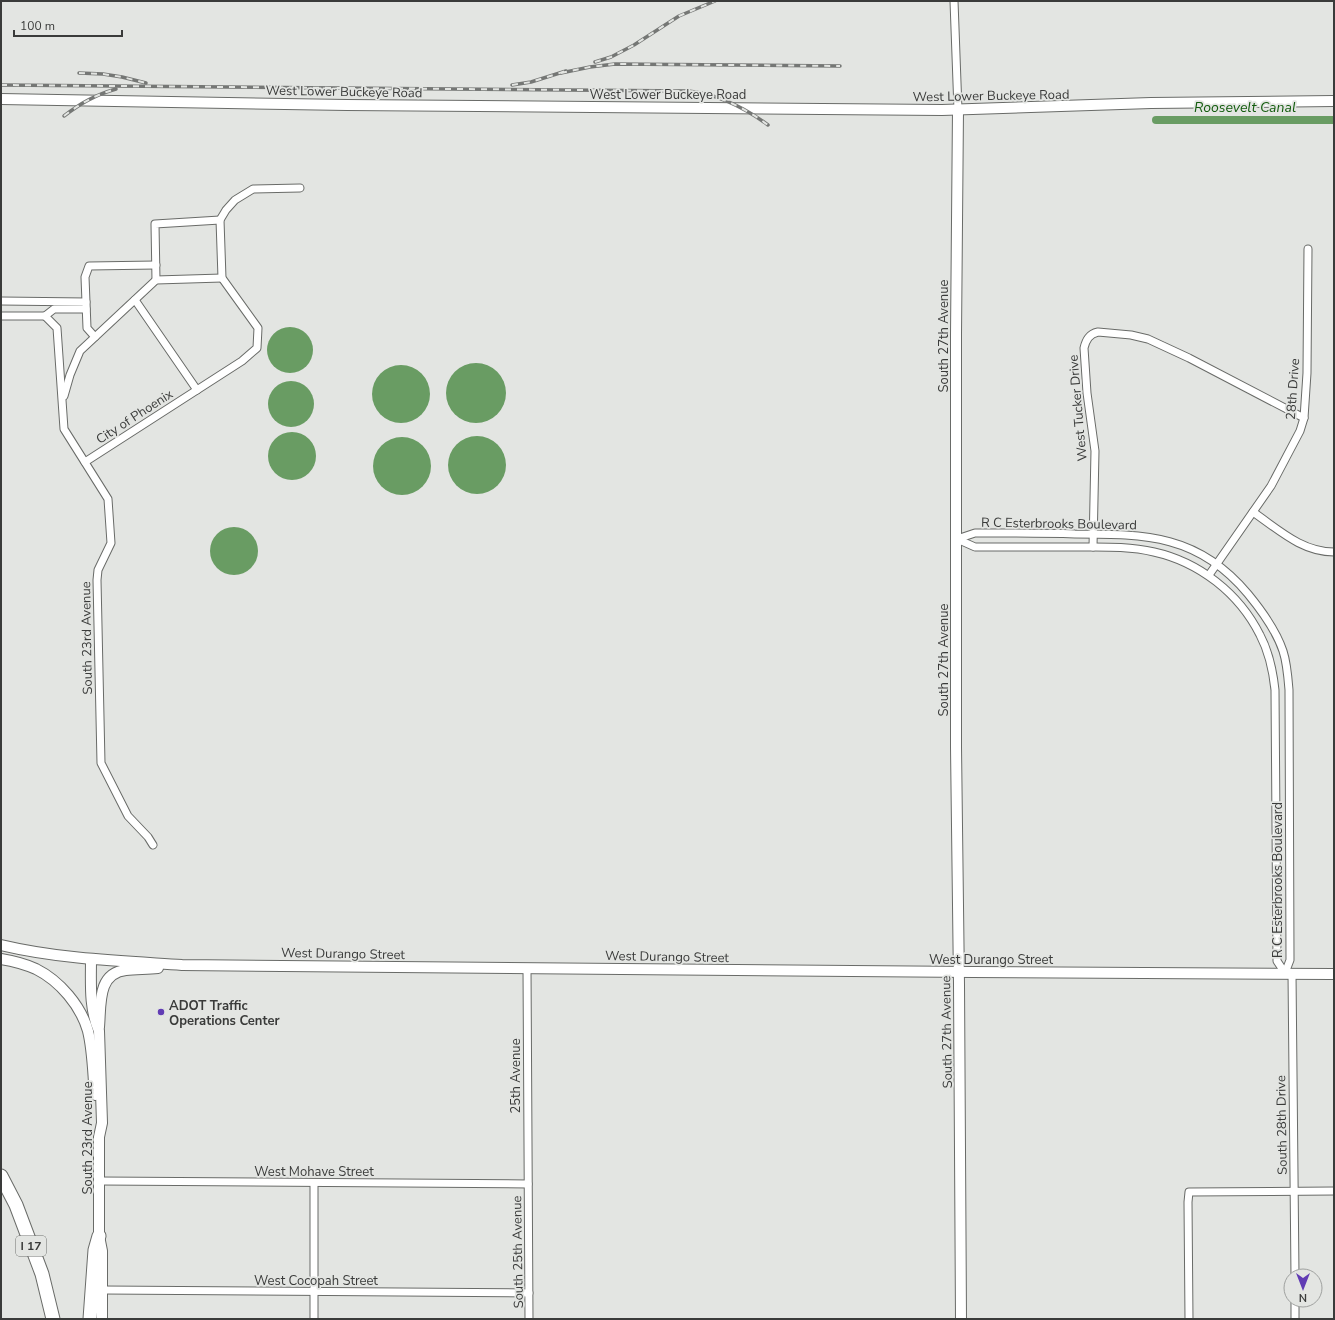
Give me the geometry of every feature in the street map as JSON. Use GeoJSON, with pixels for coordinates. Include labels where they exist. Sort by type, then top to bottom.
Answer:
{"type":"FeatureCollection","features":[{"type":"Feature","properties":{"kind":"highway","name":"I 17"},"geometry":{"type":"LineString","coordinates":[[1,1176],[16,1205],[42,1274],[53,1319]]}},
{"type":"Feature","properties":{"kind":"highway"},"geometry":{"type":"LineString","coordinates":[[90,1319],[95,1250],[99,1236]]}},
{"type":"Feature","properties":{"kind":"main road","name":"West Lower Buckeye Road"},"geometry":{"type":"LineString","coordinates":[[1,99],[355,105],[958,110],[1158,103],[1334,101]]}},
{"type":"Feature","properties":{"kind":"main road","name":"South 27th Avenue"},"geometry":{"type":"LineString","coordinates":[[958,110],[956,335],[956,747],[961,1319]]}},
{"type":"Feature","properties":{"kind":"main road","name":"West Durango Street"},"geometry":{"type":"LineString","coordinates":[[1,945],[31,952],[91,959],[182,965],[1334,974]]}},
{"type":"Feature","properties":{"kind":"main road"},"geometry":{"type":"LineString","coordinates":[[1,959],[19,962],[36,969],[56,982],[71,998],[82,1016],[88,1031],[100,1137]]}},
{"type":"Feature","properties":{"kind":"main road","name":"South 23rd Avenue"},"geometry":{"type":"LineString","coordinates":[[91,959],[92,1010],[99,1031],[102,1123],[100,1137],[99,1236],[102,1251],[102,1319]]}},
{"type":"Feature","properties":{"kind":"main road"},"geometry":{"type":"LineString","coordinates":[[99,1031],[102,990],[104,983],[115,973],[125,970],[141,970],[182,965]]}},
{"type":"Feature","properties":{"kind":"street","name":"South 27th Avenue"},"geometry":{"type":"LineString","coordinates":[[954,1],[958,110]]}},
{"type":"Feature","properties":{"kind":"street"},"geometry":{"type":"LineString","coordinates":[[62,402],[70,375],[80,350],[156,280],[222,278],[220,220],[235,200],[253,189],[300,188]]}},
{"type":"Feature","properties":{"kind":"street"},"geometry":{"type":"LineString","coordinates":[[156,280],[154,224],[220,220]]}},
{"type":"Feature","properties":{"kind":"street","name":"28th Drive"},"geometry":{"type":"LineString","coordinates":[[1208,575],[1254,512],[1281,468],[1300,431],[1304,418],[1307,373],[1308,250]]}},
{"type":"Feature","properties":{"kind":"street"},"geometry":{"type":"LineString","coordinates":[[95,337],[87,328],[85,277],[89,266],[156,265]]}},
{"type":"Feature","properties":{"kind":"street","name":"City of Phoenix"},"geometry":{"type":"LineString","coordinates":[[85,462],[242,361],[257,348],[258,328],[222,278]]}},
{"type":"Feature","properties":{"kind":"street"},"geometry":{"type":"LineString","coordinates":[[135,300],[197,390]]}},
{"type":"Feature","properties":{"kind":"street"},"geometry":{"type":"LineString","coordinates":[[1,301],[86,305]]}},
{"type":"Feature","properties":{"kind":"street"},"geometry":{"type":"LineString","coordinates":[[1,316],[45,316],[54,309],[86,305]]}},
{"type":"Feature","properties":{"kind":"street","name":"South 23rd Avenue"},"geometry":{"type":"LineString","coordinates":[[45,316],[57,328],[64,428],[108,498],[111,543],[98,570],[97,580],[101,763],[128,816],[148,837],[153,846]]}},
{"type":"Feature","properties":{"kind":"street","name":"West Tucker Drive"},"geometry":{"type":"LineString","coordinates":[[1093,547],[1095,451],[1087,392],[1084,348],[1085,342],[1092,333],[1098,332],[1148,338],[1304,418]]}},
{"type":"Feature","properties":{"kind":"street"},"geometry":{"type":"LineString","coordinates":[[1254,512],[1298,543],[1317,550],[1334,552]]}},
{"type":"Feature","properties":{"kind":"street","name":"R C Esterbrooks Boulevard"},"geometry":{"type":"LineString","coordinates":[[957,539],[975,533],[1118,534],[1173,542],[1189,548],[1217,564],[1240,584],[1258,605],[1271,626],[1283,651],[1289,690],[1290,960],[1288,973]]}},
{"type":"Feature","properties":{"kind":"street","name":"R C Esterbrooks Boulevard"},"geometry":{"type":"LineString","coordinates":[[957,539],[975,547],[1093,547],[1153,552],[1172,557],[1192,565],[1208,575],[1240,605],[1260,635],[1271,667],[1276,704],[1277,961],[1288,973]]}},
{"type":"Feature","properties":{"kind":"street","name":"25th Avenue"},"geometry":{"type":"LineString","coordinates":[[527,968],[528,1184]]}},
{"type":"Feature","properties":{"kind":"street","name":"South 28th Drive"},"geometry":{"type":"LineString","coordinates":[[1288,973],[1295,1268]]}},
{"type":"Feature","properties":{"kind":"street","name":"West Mohave Street"},"geometry":{"type":"LineString","coordinates":[[100,1181],[528,1184]]}},
{"type":"Feature","properties":{"kind":"street"},"geometry":{"type":"LineString","coordinates":[[314,1182],[314,1319]]}},
{"type":"Feature","properties":{"kind":"street","name":"South 25th Avenue"},"geometry":{"type":"LineString","coordinates":[[528,1184],[529,1319]]}},
{"type":"Feature","properties":{"kind":"street"},"geometry":{"type":"LineString","coordinates":[[1189,1319],[1188,1202],[1190,1192],[1334,1192]]}},
{"type":"Feature","properties":{"kind":"street","name":"West Cocopah Street"},"geometry":{"type":"LineString","coordinates":[[103,1290],[529,1293]]}},
{"type":"Feature","properties":{"kind":"street"},"geometry":{"type":"LineString","coordinates":[[1295,1308],[1295,1319]]}},
{"type":"Feature","properties":{"kind":"shaded area"},"geometry":{"type":"Polygon","coordinates":[[[285,327],[295,327],[303,331],[309,337],[313,345],[313,355],[309,363],[303,369],[295,373],[285,373],[277,369],[271,363],[267,355],[267,345],[271,337],[277,331],[285,327]]]}},
{"type":"Feature","properties":{"kind":"shaded area"},"geometry":{"type":"Polygon","coordinates":[[[476,363],[493,368],[501,376],[506,393],[501,410],[493,418],[476,423],[459,418],[451,410],[446,393],[451,376],[459,368],[476,363]]]}},
{"type":"Feature","properties":{"kind":"shaded area"},"geometry":{"type":"Polygon","coordinates":[[[401,365],[412,367],[425,378],[428,383],[430,394],[428,405],[417,418],[412,421],[401,423],[390,421],[377,410],[374,405],[372,394],[374,383],[385,370],[390,367],[401,365]]]}},
{"type":"Feature","properties":{"kind":"shaded area"},"geometry":{"type":"Polygon","coordinates":[[[286,381],[296,381],[308,387],[313,395],[313,413],[308,421],[300,426],[286,427],[278,424],[271,417],[268,409],[268,399],[271,391],[278,384],[286,381]]]}},
{"type":"Feature","properties":{"kind":"shaded area"},"geometry":{"type":"Polygon","coordinates":[[[292,432],[301,434],[309,439],[314,447],[316,456],[314,465],[309,473],[301,478],[292,480],[283,478],[275,473],[270,465],[268,456],[270,447],[275,439],[283,434],[292,432]]]}},
{"type":"Feature","properties":{"kind":"shaded area"},"geometry":{"type":"Polygon","coordinates":[[[471,436],[483,436],[498,444],[506,459],[506,471],[498,486],[483,494],[471,494],[456,486],[448,471],[448,459],[456,444],[471,436]]]}},
{"type":"Feature","properties":{"kind":"shaded area"},"geometry":{"type":"Polygon","coordinates":[[[396,437],[408,437],[423,445],[431,460],[431,472],[423,487],[408,495],[396,495],[381,487],[373,472],[373,460],[381,445],[396,437]]]}},
{"type":"Feature","properties":{"kind":"shaded area"},"geometry":{"type":"Polygon","coordinates":[[[234,527],[243,529],[251,534],[256,542],[258,551],[256,560],[251,568],[243,573],[234,575],[225,573],[217,568],[212,560],[210,551],[212,542],[217,534],[225,529],[234,527]]]}},
{"type":"Feature","properties":{"kind":"waterway","name":"Roosevelt Canal"},"geometry":{"type":"LineString","coordinates":[[1156,120],[1334,120]]}},
{"type":"Feature","properties":{"kind":"railway"},"geometry":{"type":"LineString","coordinates":[[595,62],[611,57],[634,45],[679,16],[715,1]]}},
{"type":"Feature","properties":{"kind":"railway"},"geometry":{"type":"LineString","coordinates":[[561,73],[615,64],[840,66]]}},
{"type":"Feature","properties":{"kind":"railway"},"geometry":{"type":"LineString","coordinates":[[512,85],[531,82],[566,71]]}},
{"type":"Feature","properties":{"kind":"railway"},"geometry":{"type":"LineString","coordinates":[[79,73],[103,74],[146,83]]}},
{"type":"Feature","properties":{"kind":"railway"},"geometry":{"type":"LineString","coordinates":[[1,85],[688,91],[710,95],[730,103],[750,113],[768,125]]}},
{"type":"Feature","properties":{"kind":"railway"},"geometry":{"type":"LineString","coordinates":[[64,116],[88,100],[116,89]]}},
{"type":"Feature","properties":{"kind":"place","name":"ADOT Traffic Operations Center"},"geometry":{"type":"Point","coordinates":[161,1012]}}]}
